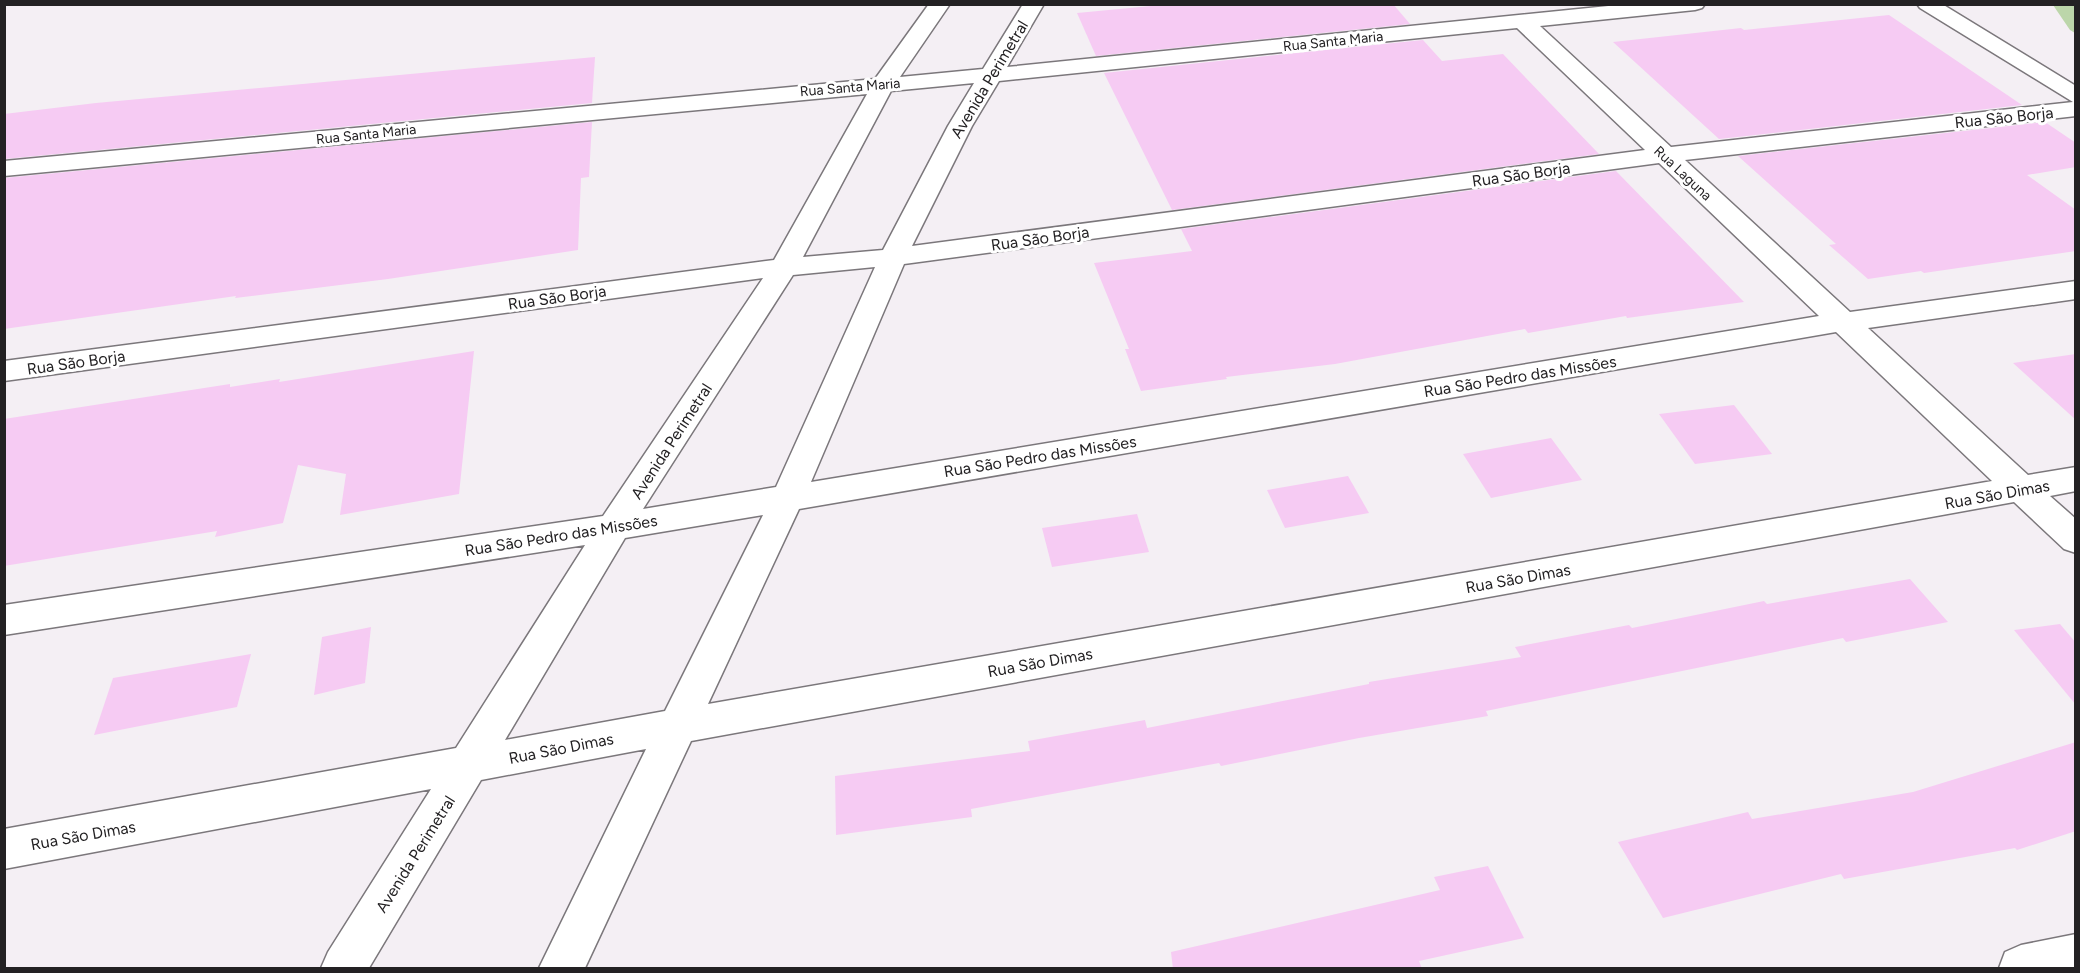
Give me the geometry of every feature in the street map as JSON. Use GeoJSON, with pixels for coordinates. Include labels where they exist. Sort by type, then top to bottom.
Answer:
{"type":"FeatureCollection","features":[{"type":"Feature","properties":{"kind":"street","name":"Avenida Perimetral"},"geometry":{"type":"LineString","coordinates":[[344,969],[614,527],[784,267],[884,84],[940,4]]}},
{"type":"Feature","properties":{"kind":"street","name":"Avenida Perimetral"},"geometry":{"type":"LineString","coordinates":[[562,969],[787,499],[893,257],[960,126],[1034,4]]}},
{"type":"Feature","properties":{"kind":"street","name":"Rua Santa Maria"},"geometry":{"type":"LineString","coordinates":[[4,169],[992,75],[1695,4]]}},
{"type":"Feature","properties":{"kind":"street"},"geometry":{"type":"LineString","coordinates":[[1927,4],[2076,96]]}},
{"type":"Feature","properties":{"kind":"street","name":"Rua Laguna"},"geometry":{"type":"LineString","coordinates":[[1524,23],[2076,540]]}},
{"type":"Feature","properties":{"kind":"street","name":"Rua São Borja"},"geometry":{"type":"LineString","coordinates":[[4,371],[784,267],[893,257],[1663,155],[2076,109]]}},
{"type":"Feature","properties":{"kind":"street","name":"Rua São Pedro das Missões"},"geometry":{"type":"LineString","coordinates":[[4,620],[787,499],[1842,322],[2076,290]]}},
{"type":"Feature","properties":{"kind":"street","name":"Rua São Dimas"},"geometry":{"type":"LineString","coordinates":[[4,849],[679,726],[2076,479]]}},
{"type":"Feature","properties":{"kind":"street"},"geometry":{"type":"LineString","coordinates":[[2021,969],[2076,956]]}},
{"type":"Feature","properties":{"kind":"green space"},"geometry":{"type":"Polygon","coordinates":[[[2053,5],[2075,5],[2075,33],[2070,30],[2053,5]]]}},
{"type":"Feature","properties":{"kind":"building"},"geometry":{"type":"Polygon","coordinates":[[[1172,4],[1393,4],[1410,24],[1096,56],[1077,13],[1172,4]]]}},
{"type":"Feature","properties":{"kind":"building"},"geometry":{"type":"Polygon","coordinates":[[[1889,15],[2022,105],[1719,139],[1613,42],[1741,28],[1744,30],[1889,15]]]}},
{"type":"Feature","properties":{"kind":"building"},"geometry":{"type":"Polygon","coordinates":[[[1423,40],[1442,61],[1503,54],[1599,154],[1172,210],[1104,73],[1423,40]]]}},
{"type":"Feature","properties":{"kind":"building"},"geometry":{"type":"Polygon","coordinates":[[[595,57],[592,103],[4,159],[4,114],[96,103],[595,57]]]}},
{"type":"Feature","properties":{"kind":"building"},"geometry":{"type":"Polygon","coordinates":[[[592,122],[589,177],[581,178],[578,250],[388,279],[235,298],[236,296],[4,329],[4,178],[592,122]]]}},
{"type":"Feature","properties":{"kind":"building"},"geometry":{"type":"Polygon","coordinates":[[[2045,122],[2076,143],[2076,167],[2027,175],[2076,210],[2076,251],[1924,273],[1921,271],[1868,279],[1829,245],[1836,244],[1738,156],[2045,122]]]}},
{"type":"Feature","properties":{"kind":"building"},"geometry":{"type":"Polygon","coordinates":[[[1616,171],[1744,302],[1627,318],[1626,316],[1528,333],[1525,329],[1335,364],[1226,377],[1227,379],[1141,391],[1125,349],[1129,349],[1094,263],[1192,251],[1181,229],[1616,171]]]}},
{"type":"Feature","properties":{"kind":"building"},"geometry":{"type":"Polygon","coordinates":[[[474,351],[459,494],[340,515],[346,474],[298,465],[283,523],[215,537],[217,531],[4,566],[4,419],[230,384],[230,387],[280,379],[279,382],[474,351]]]}},
{"type":"Feature","properties":{"kind":"building"},"geometry":{"type":"Polygon","coordinates":[[[2076,354],[2076,420],[2013,363],[2076,354]]]}},
{"type":"Feature","properties":{"kind":"building"},"geometry":{"type":"Polygon","coordinates":[[[1734,405],[1772,454],[1695,464],[1659,414],[1734,405]]]}},
{"type":"Feature","properties":{"kind":"building"},"geometry":{"type":"Polygon","coordinates":[[[1551,438],[1582,480],[1491,498],[1463,454],[1551,438]]]}},
{"type":"Feature","properties":{"kind":"building"},"geometry":{"type":"Polygon","coordinates":[[[1348,476],[1369,513],[1285,528],[1267,490],[1348,476]]]}},
{"type":"Feature","properties":{"kind":"building"},"geometry":{"type":"Polygon","coordinates":[[[1137,514],[1149,552],[1052,567],[1042,528],[1137,514]]]}},
{"type":"Feature","properties":{"kind":"building"},"geometry":{"type":"Polygon","coordinates":[[[1910,579],[1948,622],[1846,642],[1843,638],[1486,711],[1488,716],[1359,738],[1221,766],[1219,763],[971,809],[972,817],[836,835],[835,776],[1030,751],[1028,741],[1145,720],[1147,728],[1369,684],[1369,682],[1521,657],[1515,647],[1629,625],[1632,628],[1764,601],[1767,604],[1910,579]]]}},
{"type":"Feature","properties":{"kind":"building"},"geometry":{"type":"Polygon","coordinates":[[[2060,624],[2076,643],[2076,705],[2014,630],[2060,624]]]}},
{"type":"Feature","properties":{"kind":"building"},"geometry":{"type":"Polygon","coordinates":[[[371,627],[365,683],[314,695],[322,637],[371,627]]]}},
{"type":"Feature","properties":{"kind":"building"},"geometry":{"type":"Polygon","coordinates":[[[251,654],[237,707],[94,735],[113,678],[251,654]]]}},
{"type":"Feature","properties":{"kind":"building"},"geometry":{"type":"Polygon","coordinates":[[[2076,742],[2076,831],[2017,850],[2015,848],[1844,879],[1841,874],[1663,918],[1618,842],[1748,812],[1752,819],[1913,792],[2076,742]]]}},
{"type":"Feature","properties":{"kind":"building"},"geometry":{"type":"Polygon","coordinates":[[[1488,866],[1524,938],[1419,961],[1422,969],[1173,969],[1171,952],[1440,890],[1434,877],[1488,866]]]}}]}
